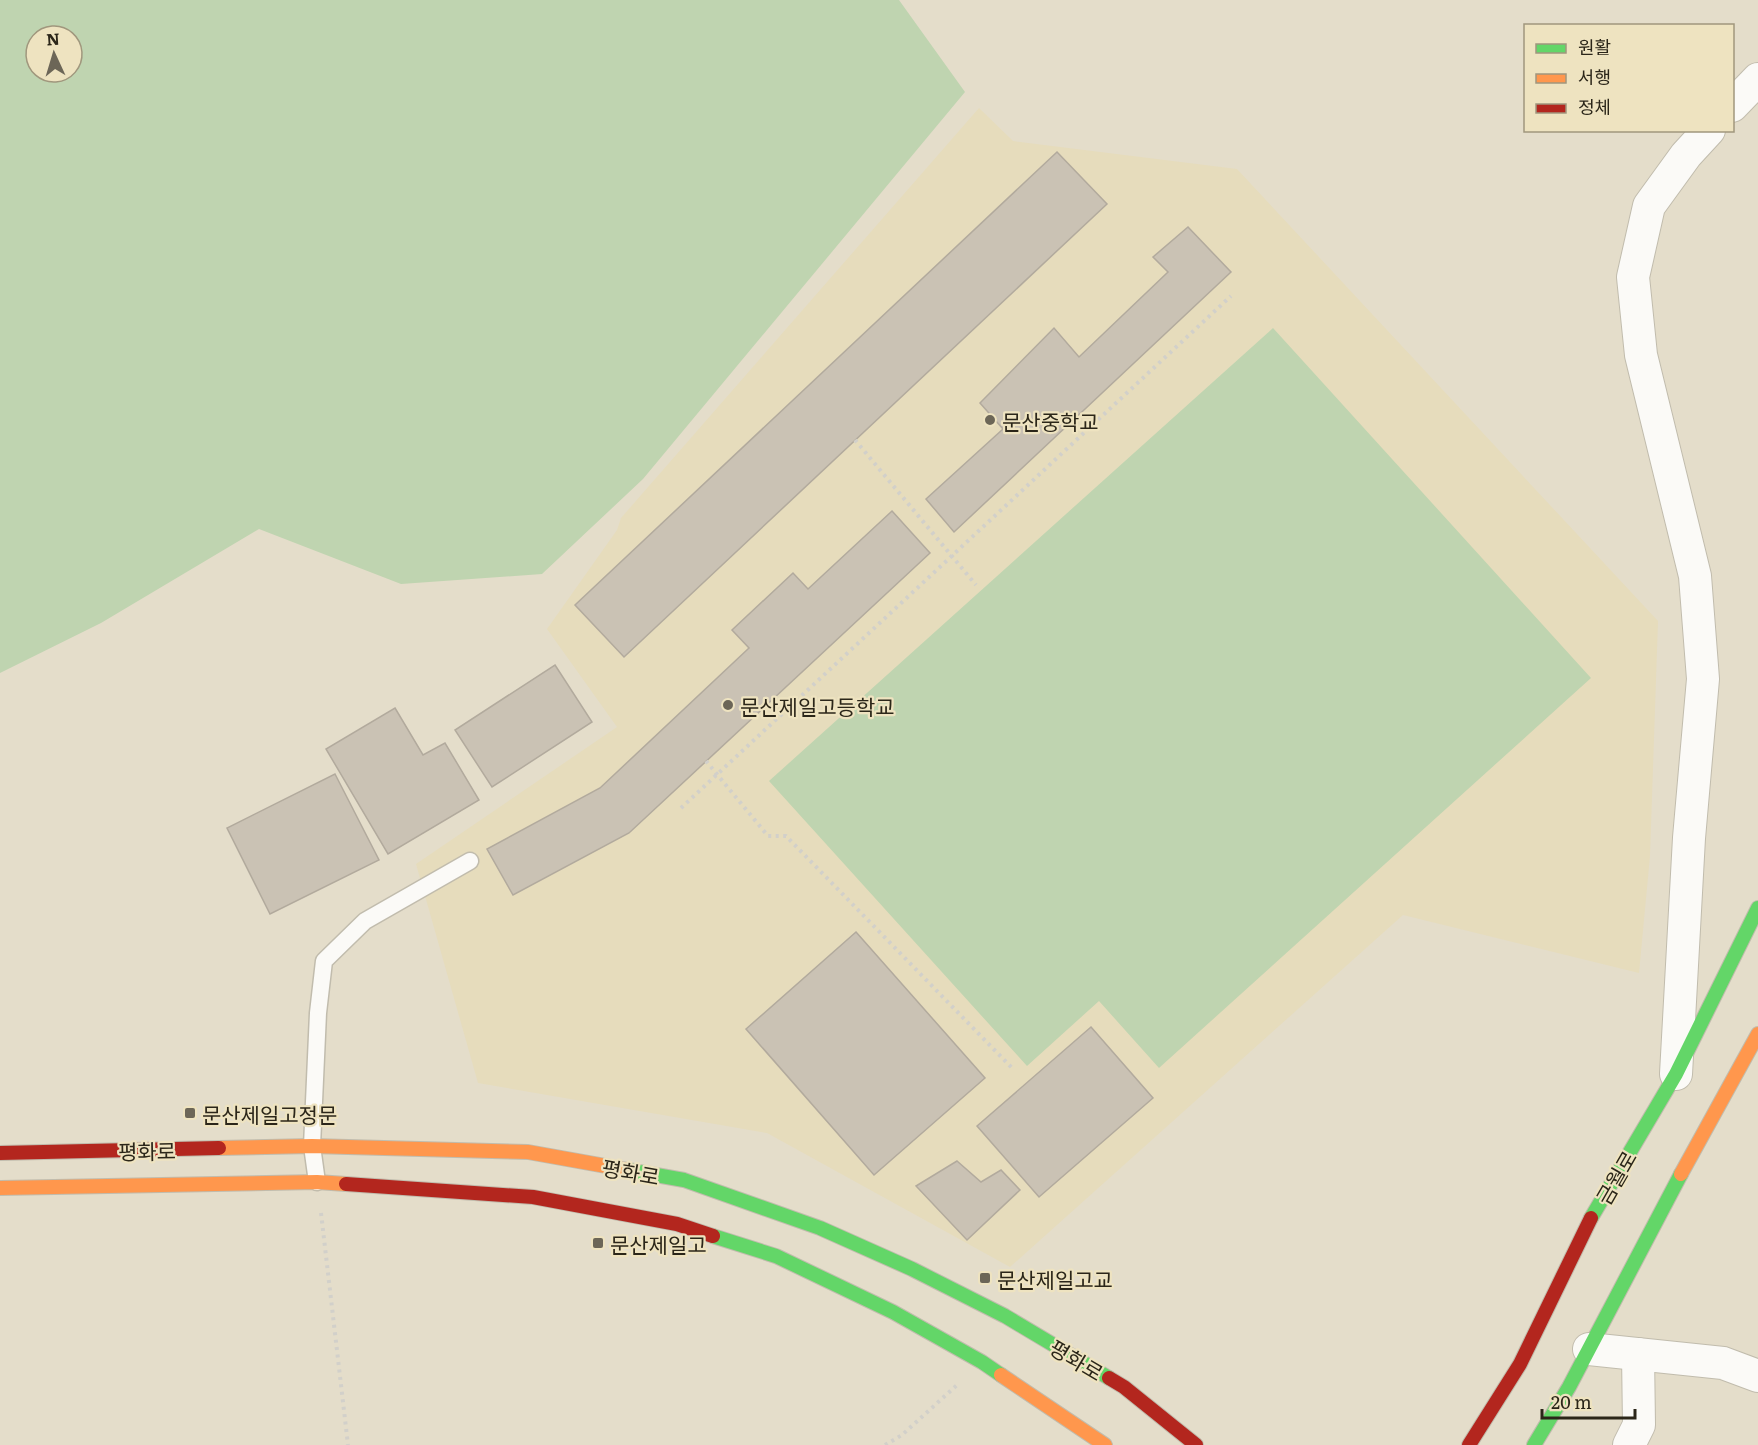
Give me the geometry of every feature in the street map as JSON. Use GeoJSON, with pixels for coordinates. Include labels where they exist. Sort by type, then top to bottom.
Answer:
{"type":"FeatureCollection","features":[{"type":"Feature","properties":{"kind":"main road","name":"금월로"},"geometry":{"type":"LineString","coordinates":[[1469,1445],[1520,1364],[1591,1218],[1676,1074],[1758,908]]}},
{"type":"Feature","properties":{"kind":"main road"},"geometry":{"type":"LineString","coordinates":[[1534,1445],[1569,1387],[1758,1034]]}},
{"type":"Feature","properties":{"kind":"main road","name":"평화로"},"geometry":{"type":"LineString","coordinates":[[0,1153],[312,1146],[528,1152],[684,1180],[820,1228],[912,1269],[1005,1316],[1124,1387],[1196,1445]]}},
{"type":"Feature","properties":{"kind":"main road","name":"평화로"},"geometry":{"type":"LineString","coordinates":[[0,1188],[317,1182],[532,1197],[677,1224],[776,1256],[893,1312],[982,1362],[1105,1445]]}},
{"type":"Feature","properties":{"kind":"main road"},"geometry":{"type":"LineString","coordinates":[[1459,1445],[1478,1428]]}},
{"type":"Feature","properties":{"kind":"street"},"geometry":{"type":"LineString","coordinates":[[1734,104],[1758,79]]}},
{"type":"Feature","properties":{"kind":"street"},"geometry":{"type":"LineString","coordinates":[[1676,1074],[1689,838],[1703,679],[1695,576],[1641,355],[1634,277],[1649,206],[1686,155],[1707,132]]}},
{"type":"Feature","properties":{"kind":"street"},"geometry":{"type":"LineString","coordinates":[[1589,1349],[1723,1363],[1758,1376]]}},
{"type":"Feature","properties":{"kind":"street"},"geometry":{"type":"LineString","coordinates":[[1629,1445],[1639,1425],[1638,1354]]}},
{"type":"Feature","properties":{"kind":"lane"},"geometry":{"type":"LineString","coordinates":[[317,1182],[312,1146],[318,1013],[324,961],[365,921],[470,861]]}},
{"type":"Feature","properties":{"kind":"path"},"geometry":{"type":"LineString","coordinates":[[681,808],[1231,296]]}},
{"type":"Feature","properties":{"kind":"path"},"geometry":{"type":"LineString","coordinates":[[855,440],[976,585]]}},
{"type":"Feature","properties":{"kind":"path"},"geometry":{"type":"LineString","coordinates":[[706,761],[768,836],[786,836],[1012,1069]]}},
{"type":"Feature","properties":{"kind":"path"},"geometry":{"type":"LineString","coordinates":[[317,1182],[348,1445]]}},
{"type":"Feature","properties":{"kind":"path"},"geometry":{"type":"LineString","coordinates":[[885,1445],[902,1435],[982,1362]]}},
{"type":"Feature","properties":{"kind":"shaded area"},"geometry":{"type":"Polygon","coordinates":[[[979,108],[1013,141],[1237,169],[1658,621],[1650,856],[1639,973],[1403,915],[1010,1267],[767,1133],[478,1083],[416,864],[617,727],[547,629],[617,530],[621,518],[979,108]]]}},
{"type":"Feature","properties":{"kind":"green space"},"geometry":{"type":"Polygon","coordinates":[[[0,0],[899,0],[965,92],[643,479],[542,574],[401,584],[259,529],[101,623],[0,673],[0,0]]]}},
{"type":"Feature","properties":{"kind":"green space"},"geometry":{"type":"Polygon","coordinates":[[[1273,328],[1591,678],[1159,1068],[1099,1001],[1027,1066],[769,781],[1273,328]]]}},
{"type":"Feature","properties":{"kind":"building"},"geometry":{"type":"Polygon","coordinates":[[[1057,152],[1107,204],[624,657],[575,605],[1057,152]]]}},
{"type":"Feature","properties":{"kind":"building"},"geometry":{"type":"Polygon","coordinates":[[[1188,227],[1231,272],[954,532],[926,499],[1003,429],[980,403],[1054,328],[1079,357],[1168,272],[1153,257],[1188,227]]]}},
{"type":"Feature","properties":{"kind":"building","name":"문산제일고등학교"},"geometry":{"type":"Polygon","coordinates":[[[892,511],[930,553],[629,833],[513,895],[487,849],[600,788],[749,648],[732,630],[793,573],[808,589],[892,511]]]}},
{"type":"Feature","properties":{"kind":"building"},"geometry":{"type":"Polygon","coordinates":[[[555,665],[592,722],[492,787],[455,730],[555,665]]]}},
{"type":"Feature","properties":{"kind":"building"},"geometry":{"type":"Polygon","coordinates":[[[395,708],[423,755],[445,743],[479,800],[388,854],[326,749],[395,708]]]}},
{"type":"Feature","properties":{"kind":"building"},"geometry":{"type":"Polygon","coordinates":[[[335,774],[379,860],[270,914],[227,828],[335,774]]]}},
{"type":"Feature","properties":{"kind":"building"},"geometry":{"type":"Polygon","coordinates":[[[856,932],[985,1078],[874,1175],[746,1029],[856,932]]]}},
{"type":"Feature","properties":{"kind":"building"},"geometry":{"type":"Polygon","coordinates":[[[1091,1027],[1153,1098],[1039,1197],[977,1126],[1091,1027]]]}},
{"type":"Feature","properties":{"kind":"building"},"geometry":{"type":"Polygon","coordinates":[[[957,1161],[981,1182],[1001,1170],[1020,1190],[967,1240],[916,1186],[957,1161]]]}},
{"type":"Feature","properties":{"kind":"traffic: fast"},"geometry":{"type":"LineString","coordinates":[[1591,1218],[1676,1074],[1758,908]]}},
{"type":"Feature","properties":{"kind":"traffic: fast"},"geometry":{"type":"LineString","coordinates":[[628,1170],[684,1180],[820,1228],[912,1269],[1005,1316],[1109,1378]]}},
{"type":"Feature","properties":{"kind":"traffic: fast"},"geometry":{"type":"LineString","coordinates":[[1534,1445],[1569,1387],[1681,1174]]}},
{"type":"Feature","properties":{"kind":"traffic: fast"},"geometry":{"type":"LineString","coordinates":[[713,1236],[776,1256],[893,1312],[1001,1375]]}},
{"type":"Feature","properties":{"kind":"traffic: slow"},"geometry":{"type":"LineString","coordinates":[[1681,1174],[1758,1034]]}},
{"type":"Feature","properties":{"kind":"traffic: slow"},"geometry":{"type":"LineString","coordinates":[[219,1148],[312,1146],[528,1152],[628,1170]]}},
{"type":"Feature","properties":{"kind":"traffic: slow"},"geometry":{"type":"LineString","coordinates":[[0,1188],[317,1182],[346,1184]]}},
{"type":"Feature","properties":{"kind":"traffic: slow"},"geometry":{"type":"LineString","coordinates":[[1001,1375],[1105,1445]]}},
{"type":"Feature","properties":{"kind":"traffic: jam"},"geometry":{"type":"LineString","coordinates":[[0,1153],[219,1148]]}},
{"type":"Feature","properties":{"kind":"traffic: jam"},"geometry":{"type":"LineString","coordinates":[[346,1184],[533,1197],[677,1224],[713,1236]]}},
{"type":"Feature","properties":{"kind":"traffic: jam"},"geometry":{"type":"LineString","coordinates":[[1469,1445],[1520,1364],[1591,1218]]}},
{"type":"Feature","properties":{"kind":"traffic: jam"},"geometry":{"type":"LineString","coordinates":[[1109,1378],[1124,1387],[1196,1445]]}},
{"type":"Feature","properties":{"kind":"place","name":"문산중학교"},"geometry":{"type":"Point","coordinates":[990,420]}},
{"type":"Feature","properties":{"kind":"place","name":"문산제일고등학교"},"geometry":{"type":"Point","coordinates":[728,705]}},
{"type":"Feature","properties":{"kind":"place","name":"문산제일고정문"},"geometry":{"type":"Point","coordinates":[190,1113]}},
{"type":"Feature","properties":{"kind":"place","name":"문산제일고"},"geometry":{"type":"Point","coordinates":[598,1243]}},
{"type":"Feature","properties":{"kind":"place","name":"문산제일고교"},"geometry":{"type":"Point","coordinates":[985,1278]}}]}
